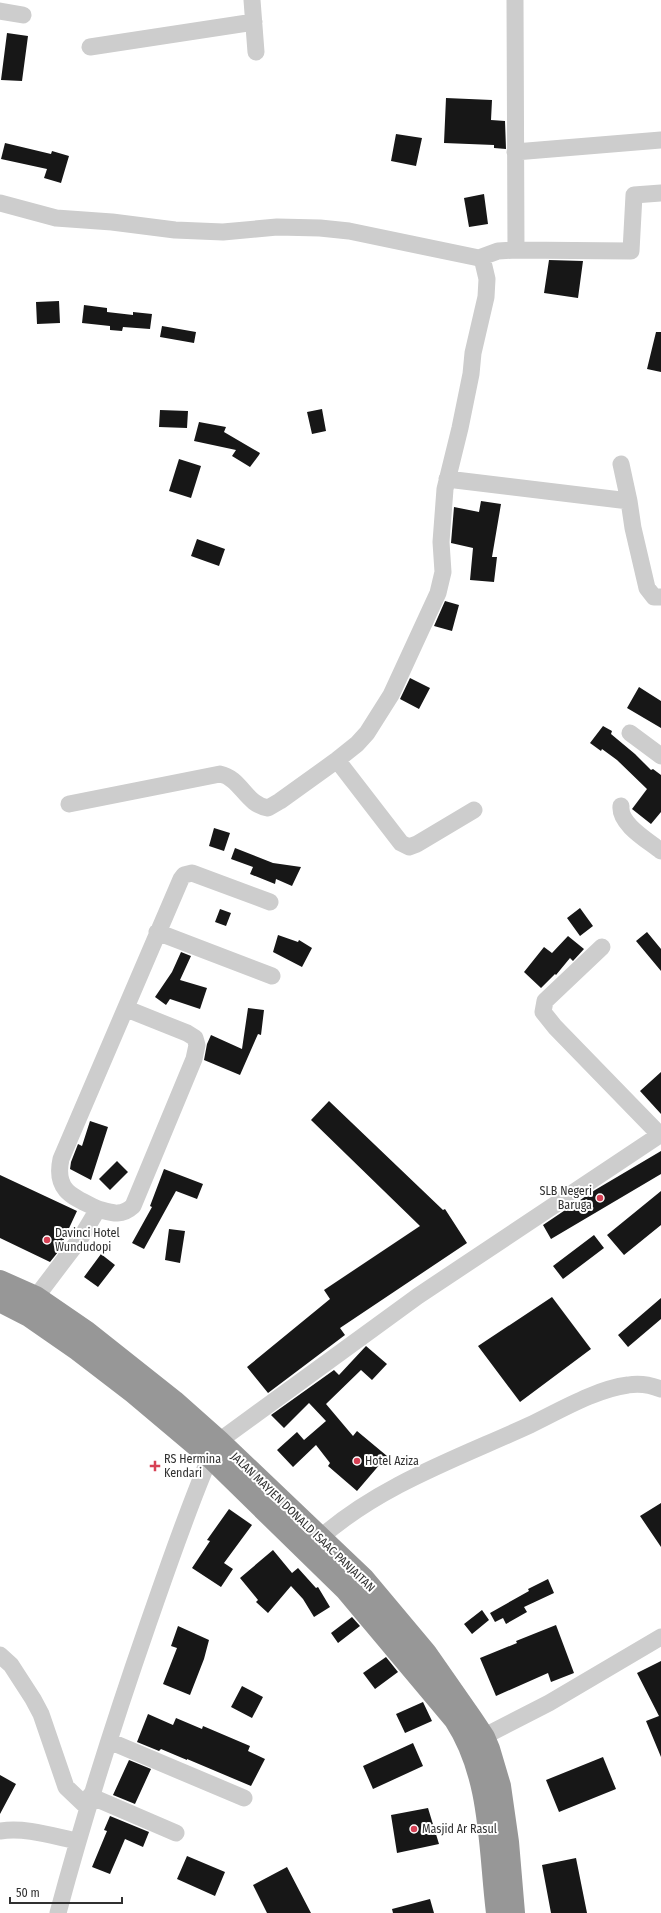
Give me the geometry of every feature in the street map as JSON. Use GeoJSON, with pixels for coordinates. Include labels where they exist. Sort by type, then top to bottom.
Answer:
{"type":"FeatureCollection","features":[{"type":"Feature","properties":{"kind":"highway","name":"JALAN MAYJEN DONALD ISAAC PANJAITAN"},"geometry":{"type":"LineString","coordinates":[[0,1281],[36,1297],[87,1332],[174,1401],[214,1449],[346,1590],[455,1720],[476,1740],[480,1776],[489,1826],[498,1913]]}},
{"type":"Feature","properties":{"kind":"highway","name":"JALAN MAYJEN DONALD ISAAC PANJAITAN"},"geometry":{"type":"LineString","coordinates":[[0,1302],[29,1316],[78,1350],[134,1393],[214,1449],[320,1538],[364,1579],[426,1653],[476,1740],[500,1786],[508,1842],[514,1913]]}},
{"type":"Feature","properties":{"kind":"street"},"geometry":{"type":"LineString","coordinates":[[252,0],[256,52]]}},
{"type":"Feature","properties":{"kind":"street"},"geometry":{"type":"LineString","coordinates":[[515,0],[516,250]]}},
{"type":"Feature","properties":{"kind":"street"},"geometry":{"type":"LineString","coordinates":[[0,11],[23,15]]}},
{"type":"Feature","properties":{"kind":"street"},"geometry":{"type":"LineString","coordinates":[[90,47],[254,22]]}},
{"type":"Feature","properties":{"kind":"street"},"geometry":{"type":"LineString","coordinates":[[515,152],[661,140]]}},
{"type":"Feature","properties":{"kind":"street"},"geometry":{"type":"LineString","coordinates":[[0,204],[56,218],[119,223],[175,230],[223,232],[277,227],[320,228],[370,234],[479,258],[498,251],[516,250],[631,251],[634,195],[661,193]]}},
{"type":"Feature","properties":{"kind":"street"},"geometry":{"type":"LineString","coordinates":[[69,804],[220,774],[228,776],[255,803],[268,808],[280,801],[357,744],[381,713],[403,670],[438,593],[443,572],[441,536],[442,510],[447,480],[471,374],[475,339],[486,297],[486,274],[483,262],[479,258]]}},
{"type":"Feature","properties":{"kind":"street"},"geometry":{"type":"LineString","coordinates":[[620,464],[647,588],[654,597],[661,596]]}},
{"type":"Feature","properties":{"kind":"street"},"geometry":{"type":"LineString","coordinates":[[447,480],[629,501]]}},
{"type":"Feature","properties":{"kind":"street"},"geometry":{"type":"LineString","coordinates":[[630,733],[661,756]]}},
{"type":"Feature","properties":{"kind":"street"},"geometry":{"type":"LineString","coordinates":[[337,760],[402,844],[409,847],[417,844],[474,810]]}},
{"type":"Feature","properties":{"kind":"street"},"geometry":{"type":"LineString","coordinates":[[621,806],[621,815],[625,822],[661,851]]}},
{"type":"Feature","properties":{"kind":"street"},"geometry":{"type":"LineString","coordinates":[[127,1009],[187,1033],[195,1038],[197,1045],[194,1059],[133,1206],[127,1211],[116,1215],[98,1209],[67,1192],[61,1184],[58,1172],[61,1159],[127,1009],[157,932],[181,879],[188,873],[198,875],[270,902]]}},
{"type":"Feature","properties":{"kind":"street"},"geometry":{"type":"LineString","coordinates":[[157,932],[272,976]]}},
{"type":"Feature","properties":{"kind":"street"},"geometry":{"type":"LineString","coordinates":[[58,1913],[89,1802],[109,1741],[185,1515],[214,1449],[418,1296],[661,1135],[543,1012],[545,1001],[602,947]]}},
{"type":"Feature","properties":{"kind":"street"},"geometry":{"type":"LineString","coordinates":[[36,1297],[80,1239],[98,1209]]}},
{"type":"Feature","properties":{"kind":"street"},"geometry":{"type":"LineString","coordinates":[[320,1538],[340,1520],[366,1502],[469,1450],[588,1398],[628,1385],[647,1385],[661,1389]]}},
{"type":"Feature","properties":{"kind":"street"},"geometry":{"type":"LineString","coordinates":[[476,1740],[549,1703],[661,1637]]}},
{"type":"Feature","properties":{"kind":"street"},"geometry":{"type":"LineString","coordinates":[[0,1655],[11,1666],[33,1699],[66,1787],[89,1802],[176,1833]]}},
{"type":"Feature","properties":{"kind":"street"},"geometry":{"type":"LineString","coordinates":[[109,1741],[244,1798]]}},
{"type":"Feature","properties":{"kind":"street"},"geometry":{"type":"LineString","coordinates":[[0,1831],[32,1831],[78,1840]]}},
{"type":"Feature","properties":{"kind":"building"},"geometry":{"type":"Polygon","coordinates":[[[7,33],[28,36],[22,81],[1,80],[7,33]]]}},
{"type":"Feature","properties":{"kind":"building"},"geometry":{"type":"Polygon","coordinates":[[[446,98],[492,100],[491,120],[505,121],[506,149],[494,148],[494,145],[444,143],[446,98]]]}},
{"type":"Feature","properties":{"kind":"building"},"geometry":{"type":"Polygon","coordinates":[[[396,134],[422,138],[416,166],[391,161],[396,134]]]}},
{"type":"Feature","properties":{"kind":"building"},"geometry":{"type":"Polygon","coordinates":[[[5,143],[51,154],[52,151],[69,156],[61,183],[44,178],[47,169],[1,159],[5,143]]]}},
{"type":"Feature","properties":{"kind":"building"},"geometry":{"type":"Polygon","coordinates":[[[484,194],[488,224],[469,227],[464,198],[484,194]]]}},
{"type":"Feature","properties":{"kind":"building"},"geometry":{"type":"Polygon","coordinates":[[[549,260],[583,261],[578,298],[544,293],[549,260]]]}},
{"type":"Feature","properties":{"kind":"building"},"geometry":{"type":"Polygon","coordinates":[[[59,301],[60,323],[37,324],[36,302],[59,301]]]}},
{"type":"Feature","properties":{"kind":"building"},"geometry":{"type":"Polygon","coordinates":[[[84,305],[107,308],[107,312],[133,315],[133,312],[152,314],[150,329],[123,327],[122,331],[110,330],[110,326],[82,323],[84,305]]]}},
{"type":"Feature","properties":{"kind":"building"},"geometry":{"type":"Polygon","coordinates":[[[162,326],[196,332],[194,343],[160,337],[162,326]]]}},
{"type":"Feature","properties":{"kind":"building"},"geometry":{"type":"Polygon","coordinates":[[[656,332],[661,332],[661,372],[647,369],[656,332]]]}},
{"type":"Feature","properties":{"kind":"building"},"geometry":{"type":"Polygon","coordinates":[[[322,409],[326,431],[312,434],[307,412],[322,409]]]}},
{"type":"Feature","properties":{"kind":"building"},"geometry":{"type":"Polygon","coordinates":[[[160,410],[188,411],[187,428],[159,427],[160,410]]]}},
{"type":"Feature","properties":{"kind":"building"},"geometry":{"type":"Polygon","coordinates":[[[199,422],[226,427],[224,432],[260,453],[259,455],[250,467],[232,456],[236,450],[194,441],[199,422]]]}},
{"type":"Feature","properties":{"kind":"building"},"geometry":{"type":"Polygon","coordinates":[[[179,459],[201,466],[191,498],[169,491],[179,459]]]}},
{"type":"Feature","properties":{"kind":"building"},"geometry":{"type":"Polygon","coordinates":[[[481,501],[501,504],[492,557],[497,557],[494,582],[470,580],[473,548],[451,543],[454,507],[479,512],[481,501]]]}},
{"type":"Feature","properties":{"kind":"building"},"geometry":{"type":"Polygon","coordinates":[[[197,539],[225,549],[219,566],[191,556],[197,539]]]}},
{"type":"Feature","properties":{"kind":"building"},"geometry":{"type":"Polygon","coordinates":[[[445,601],[459,605],[452,631],[434,626],[445,601]]]}},
{"type":"Feature","properties":{"kind":"building"},"geometry":{"type":"Polygon","coordinates":[[[410,678],[430,688],[419,709],[400,699],[410,678]]]}},
{"type":"Feature","properties":{"kind":"building"},"geometry":{"type":"Polygon","coordinates":[[[639,687],[661,701],[661,728],[627,708],[639,687]]]}},
{"type":"Feature","properties":{"kind":"building"},"geometry":{"type":"Polygon","coordinates":[[[603,726],[612,731],[611,734],[651,770],[653,769],[661,775],[661,812],[651,824],[632,809],[647,789],[617,760],[602,749],[601,751],[590,743],[603,726]]]}},
{"type":"Feature","properties":{"kind":"building"},"geometry":{"type":"Polygon","coordinates":[[[214,828],[230,833],[224,851],[209,846],[214,828]]]}},
{"type":"Feature","properties":{"kind":"building"},"geometry":{"type":"Polygon","coordinates":[[[235,848],[273,863],[301,867],[292,886],[276,879],[275,884],[250,874],[253,867],[231,859],[235,848]]]}},
{"type":"Feature","properties":{"kind":"building"},"geometry":{"type":"Polygon","coordinates":[[[580,908],[593,926],[580,936],[567,918],[580,908]]]}},
{"type":"Feature","properties":{"kind":"building"},"geometry":{"type":"Polygon","coordinates":[[[220,909],[231,913],[226,926],[215,922],[220,909]]]}},
{"type":"Feature","properties":{"kind":"building"},"geometry":{"type":"Polygon","coordinates":[[[647,932],[661,949],[661,971],[636,941],[647,932]]]}},
{"type":"Feature","properties":{"kind":"building"},"geometry":{"type":"Polygon","coordinates":[[[278,935],[298,942],[299,940],[312,948],[302,967],[273,952],[278,935]]]}},
{"type":"Feature","properties":{"kind":"building"},"geometry":{"type":"Polygon","coordinates":[[[568,936],[584,949],[573,961],[570,958],[556,975],[555,974],[541,988],[524,972],[544,947],[552,953],[568,936]]]}},
{"type":"Feature","properties":{"kind":"building"},"geometry":{"type":"Polygon","coordinates":[[[181,952],[191,956],[180,980],[207,988],[200,1009],[170,999],[166,1005],[155,997],[172,972],[181,952]]]}},
{"type":"Feature","properties":{"kind":"building"},"geometry":{"type":"Polygon","coordinates":[[[248,1008],[264,1010],[261,1035],[258,1034],[240,1075],[204,1060],[207,1044],[211,1035],[242,1049],[248,1008]]]}},
{"type":"Feature","properties":{"kind":"building"},"geometry":{"type":"Polygon","coordinates":[[[661,1072],[661,1114],[640,1091],[661,1072]]]}},
{"type":"Feature","properties":{"kind":"building"},"geometry":{"type":"Polygon","coordinates":[[[329,1101],[443,1210],[445,1209],[467,1243],[340,1328],[345,1335],[268,1393],[247,1367],[330,1299],[324,1290],[420,1226],[311,1120],[329,1101]]]}},
{"type":"Feature","properties":{"kind":"building"},"geometry":{"type":"Polygon","coordinates":[[[90,1121],[108,1127],[91,1180],[70,1169],[78,1144],[82,1146],[90,1121]]]}},
{"type":"Feature","properties":{"kind":"building","name":"SLB Negeri Baruga"},"geometry":{"type":"Polygon","coordinates":[[[661,1151],[661,1174],[551,1239],[543,1225],[595,1190],[661,1151]]]}},
{"type":"Feature","properties":{"kind":"building"},"geometry":{"type":"Polygon","coordinates":[[[117,1161],[128,1172],[110,1190],[99,1179],[117,1161]]]}},
{"type":"Feature","properties":{"kind":"building"},"geometry":{"type":"Polygon","coordinates":[[[164,1169],[203,1184],[197,1199],[176,1191],[144,1249],[132,1243],[152,1207],[150,1206],[164,1169]]]}},
{"type":"Feature","properties":{"kind":"building"},"geometry":{"type":"Polygon","coordinates":[[[0,1175],[77,1211],[58,1252],[50,1262],[0,1238],[0,1175]]]}},
{"type":"Feature","properties":{"kind":"building"},"geometry":{"type":"Polygon","coordinates":[[[661,1191],[661,1225],[624,1255],[607,1235],[661,1191]]]}},
{"type":"Feature","properties":{"kind":"building"},"geometry":{"type":"Polygon","coordinates":[[[169,1229],[185,1231],[180,1263],[165,1260],[169,1229]]]}},
{"type":"Feature","properties":{"kind":"building"},"geometry":{"type":"Polygon","coordinates":[[[594,1235],[604,1248],[563,1279],[553,1266],[594,1235]]]}},
{"type":"Feature","properties":{"kind":"building"},"geometry":{"type":"Polygon","coordinates":[[[101,1254],[115,1265],[98,1287],[84,1277],[101,1254]]]}},
{"type":"Feature","properties":{"kind":"building"},"geometry":{"type":"Polygon","coordinates":[[[552,1297],[591,1349],[520,1402],[478,1346],[552,1297]]]}},
{"type":"Feature","properties":{"kind":"building"},"geometry":{"type":"Polygon","coordinates":[[[661,1298],[661,1319],[628,1347],[618,1335],[661,1298]]]}},
{"type":"Feature","properties":{"kind":"building"},"geometry":{"type":"Polygon","coordinates":[[[366,1346],[387,1364],[372,1380],[361,1370],[326,1404],[353,1436],[357,1431],[387,1456],[357,1491],[328,1466],[330,1463],[316,1445],[293,1467],[277,1450],[297,1432],[304,1440],[326,1421],[309,1403],[284,1428],[271,1415],[334,1370],[339,1375],[366,1346]]]}},
{"type":"Feature","properties":{"kind":"building"},"geometry":{"type":"Polygon","coordinates":[[[661,1503],[661,1547],[640,1516],[661,1503]]]}},
{"type":"Feature","properties":{"kind":"building"},"geometry":{"type":"Polygon","coordinates":[[[229,1509],[252,1525],[224,1563],[233,1569],[221,1587],[192,1568],[210,1541],[207,1540],[229,1509]]]}},
{"type":"Feature","properties":{"kind":"building"},"geometry":{"type":"Polygon","coordinates":[[[273,1550],[292,1573],[298,1568],[316,1588],[318,1587],[330,1607],[314,1617],[303,1599],[291,1586],[268,1613],[256,1602],[258,1600],[240,1578],[273,1550]]]}},
{"type":"Feature","properties":{"kind":"building"},"geometry":{"type":"Polygon","coordinates":[[[548,1579],[554,1593],[524,1607],[527,1612],[506,1624],[503,1618],[495,1622],[490,1613],[529,1591],[528,1589],[548,1579]]]}},
{"type":"Feature","properties":{"kind":"building"},"geometry":{"type":"Polygon","coordinates":[[[482,1610],[489,1620],[472,1634],[464,1624],[482,1610]]]}},
{"type":"Feature","properties":{"kind":"building"},"geometry":{"type":"Polygon","coordinates":[[[352,1617],[360,1626],[338,1643],[331,1633],[352,1617]]]}},
{"type":"Feature","properties":{"kind":"building"},"geometry":{"type":"Polygon","coordinates":[[[556,1625],[574,1673],[551,1682],[548,1673],[496,1696],[480,1658],[517,1643],[516,1641],[556,1625]]]}},
{"type":"Feature","properties":{"kind":"building"},"geometry":{"type":"Polygon","coordinates":[[[178,1626],[209,1640],[204,1659],[190,1695],[163,1684],[177,1648],[171,1646],[178,1626]]]}},
{"type":"Feature","properties":{"kind":"building"},"geometry":{"type":"Polygon","coordinates":[[[386,1657],[398,1672],[375,1689],[363,1673],[386,1657]]]}},
{"type":"Feature","properties":{"kind":"building"},"geometry":{"type":"Polygon","coordinates":[[[661,1661],[661,1757],[646,1721],[659,1716],[637,1673],[661,1661]]]}},
{"type":"Feature","properties":{"kind":"building"},"geometry":{"type":"Polygon","coordinates":[[[242,1686],[263,1697],[252,1718],[231,1707],[242,1686]]]}},
{"type":"Feature","properties":{"kind":"building"},"geometry":{"type":"Polygon","coordinates":[[[423,1702],[432,1721],[405,1733],[396,1714],[423,1702]]]}},
{"type":"Feature","properties":{"kind":"building"},"geometry":{"type":"Polygon","coordinates":[[[148,1714],[173,1725],[176,1718],[202,1729],[203,1726],[250,1746],[248,1751],[265,1759],[251,1786],[187,1759],[161,1749],[159,1751],[137,1742],[148,1714]]]}},
{"type":"Feature","properties":{"kind":"building"},"geometry":{"type":"Polygon","coordinates":[[[413,1743],[423,1766],[373,1789],[363,1766],[413,1743]]]}},
{"type":"Feature","properties":{"kind":"building"},"geometry":{"type":"Polygon","coordinates":[[[603,1757],[616,1789],[559,1812],[546,1780],[603,1757]]]}},
{"type":"Feature","properties":{"kind":"building"},"geometry":{"type":"Polygon","coordinates":[[[129,1760],[151,1769],[135,1804],[113,1795],[129,1760]]]}},
{"type":"Feature","properties":{"kind":"building"},"geometry":{"type":"Polygon","coordinates":[[[0,1775],[16,1784],[0,1814],[0,1775]]]}},
{"type":"Feature","properties":{"kind":"building","name":"Masjid Ar Rasul"},"geometry":{"type":"Polygon","coordinates":[[[428,1808],[439,1844],[397,1853],[391,1815],[428,1808]]]}},
{"type":"Feature","properties":{"kind":"building"},"geometry":{"type":"Polygon","coordinates":[[[110,1816],[149,1832],[143,1847],[125,1839],[110,1874],[92,1867],[107,1831],[104,1830],[110,1816]]]}},
{"type":"Feature","properties":{"kind":"building"},"geometry":{"type":"Polygon","coordinates":[[[187,1856],[225,1872],[215,1896],[177,1879],[187,1856]]]}},
{"type":"Feature","properties":{"kind":"building"},"geometry":{"type":"Polygon","coordinates":[[[576,1858],[587,1913],[551,1913],[542,1865],[576,1858]]]}},
{"type":"Feature","properties":{"kind":"building"},"geometry":{"type":"Polygon","coordinates":[[[287,1867],[311,1913],[267,1913],[253,1885],[287,1867]]]}},
{"type":"Feature","properties":{"kind":"building"},"geometry":{"type":"Polygon","coordinates":[[[430,1899],[434,1913],[393,1913],[392,1909],[430,1899]]]}},
{"type":"Feature","properties":{"kind":"place","name":"SLB Negeri Baruga"},"geometry":{"type":"Point","coordinates":[600,1198]}},
{"type":"Feature","properties":{"kind":"place","name":"Davinci Hotel Wundudopi"},"geometry":{"type":"Point","coordinates":[47,1240]}},
{"type":"Feature","properties":{"kind":"place","name":"Hotel Aziza"},"geometry":{"type":"Point","coordinates":[357,1461]}},
{"type":"Feature","properties":{"kind":"place","name":"RS Hermina Kendari"},"geometry":{"type":"Point","coordinates":[155,1466]}},
{"type":"Feature","properties":{"kind":"place","name":"Masjid Ar Rasul"},"geometry":{"type":"Point","coordinates":[414,1829]}}]}
